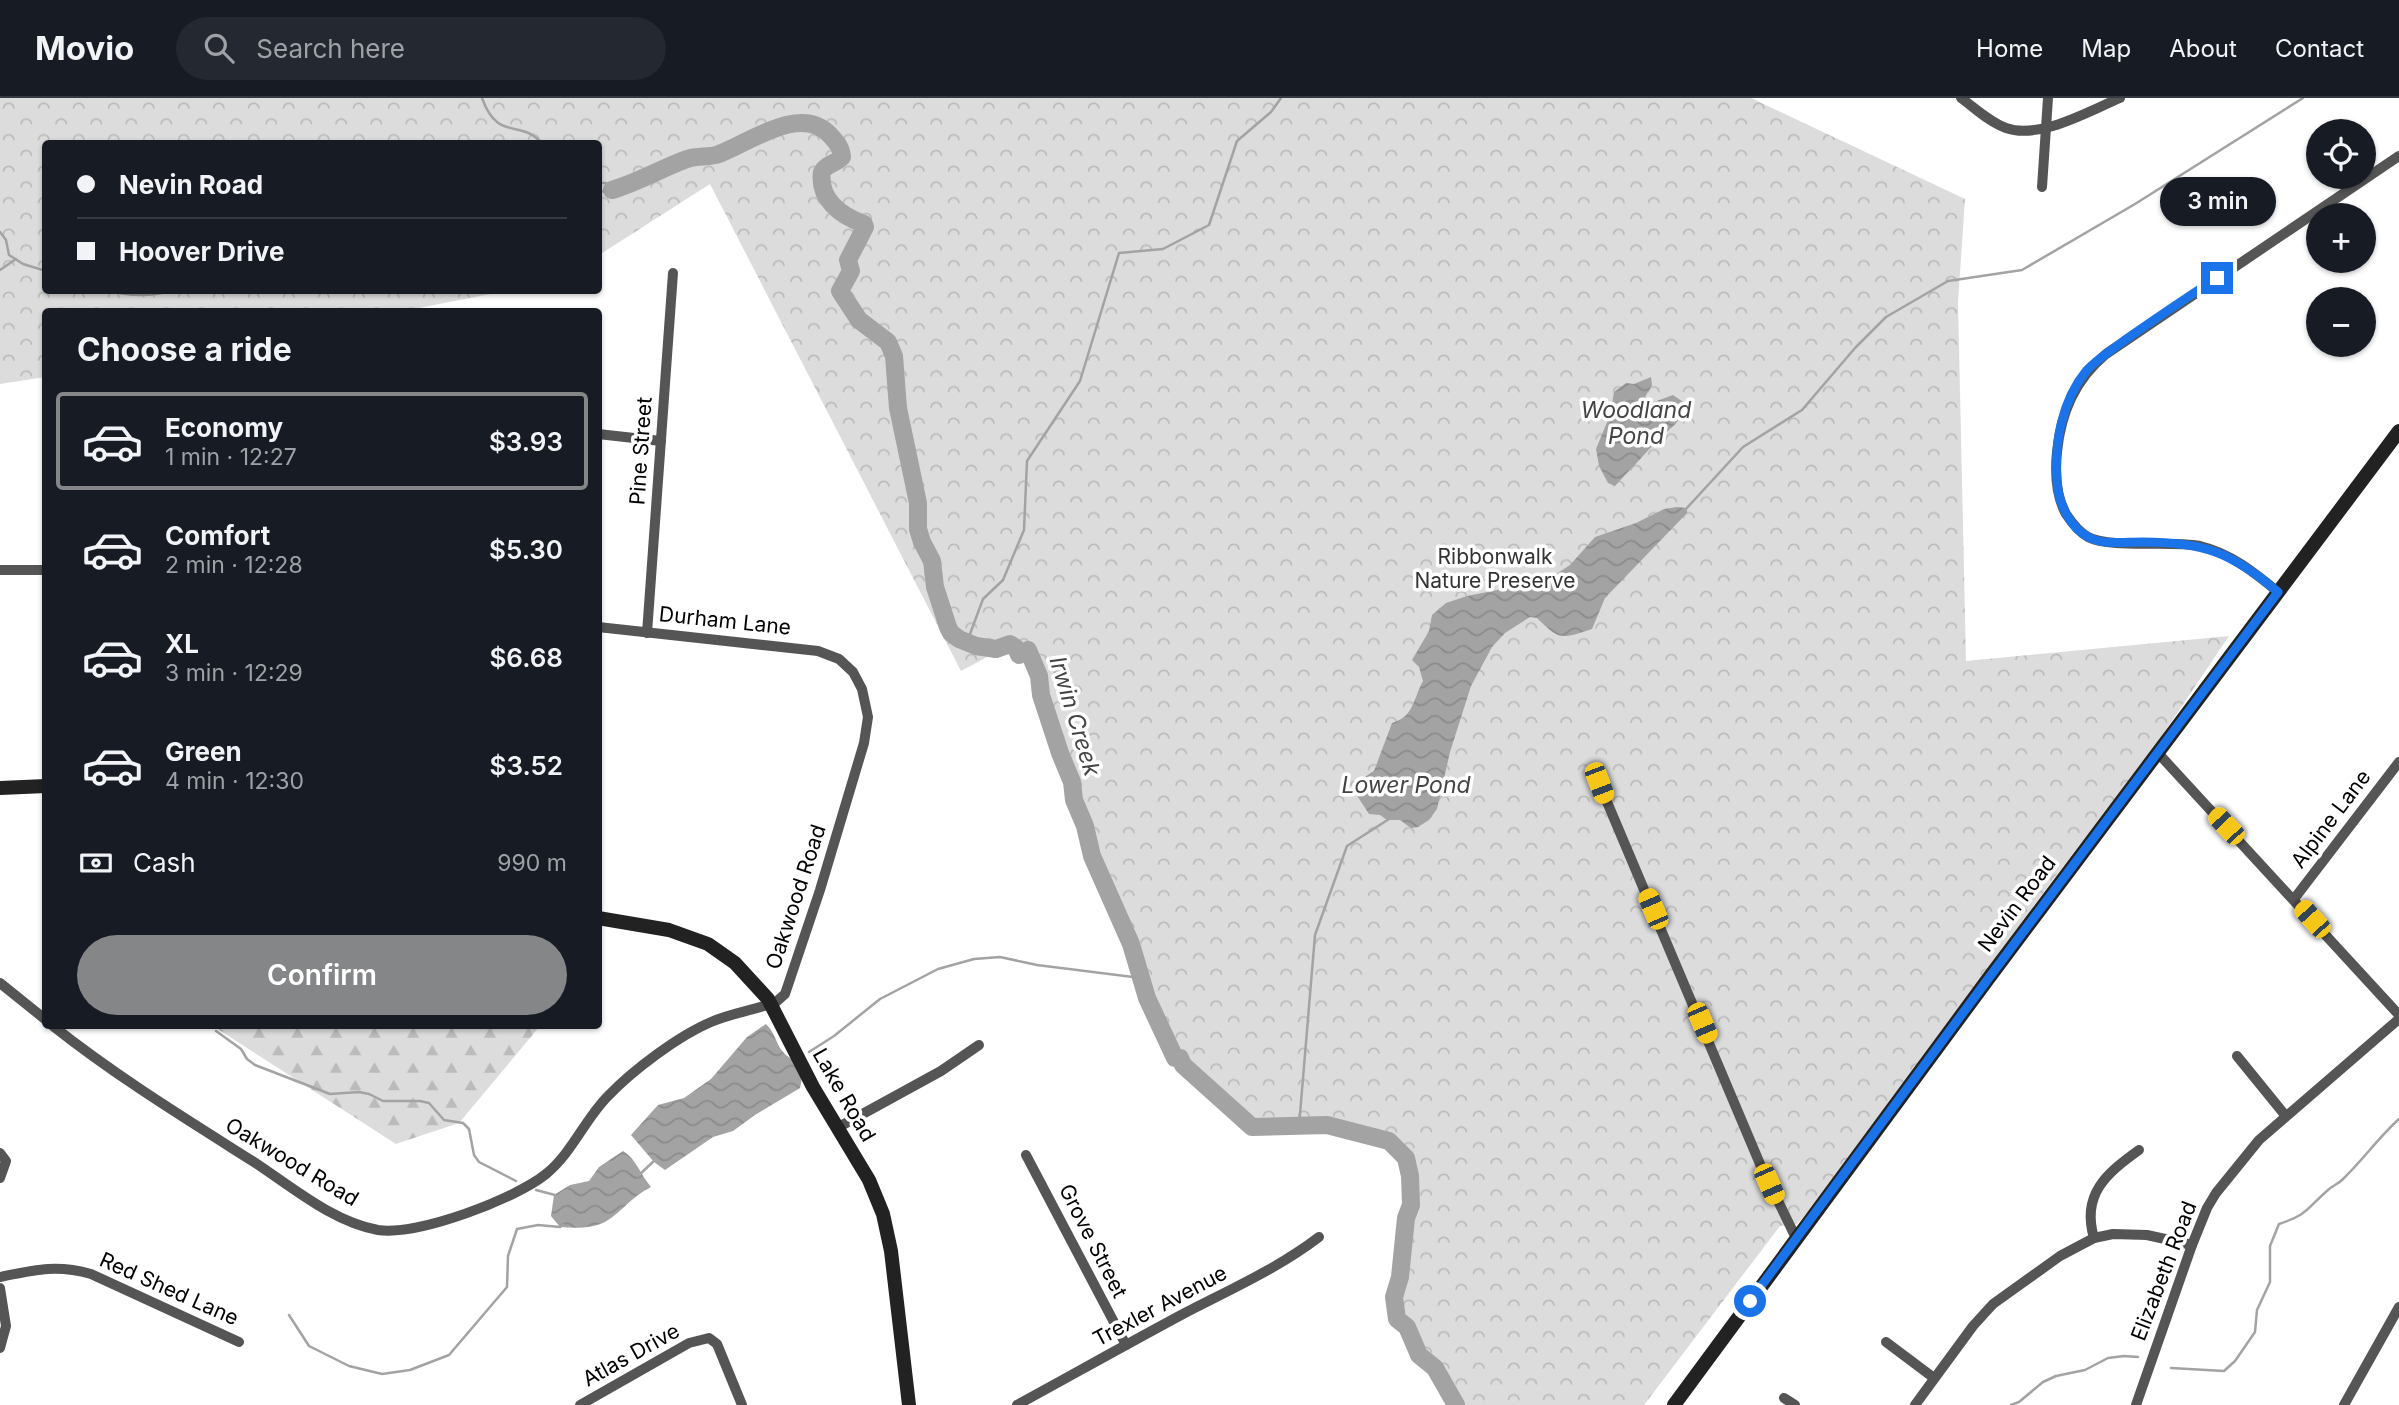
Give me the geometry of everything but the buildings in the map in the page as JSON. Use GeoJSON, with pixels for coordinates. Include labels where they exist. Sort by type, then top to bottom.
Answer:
{"type":"FeatureCollection","features":[{"type":"Feature","properties":{"kind":"main road","name":"Nevin Road"},"geometry":{"type":"LineString","coordinates":[[1674,1405],[2157,752],[2399,431]]}},
{"type":"Feature","properties":{"kind":"main road"},"geometry":{"type":"LineString","coordinates":[[0,788],[42,786]]}},
{"type":"Feature","properties":{"kind":"main road","name":"Lake Road"},"geometry":{"type":"LineString","coordinates":[[602,919],[669,929],[708,944],[745,972],[770,1004],[813,1087],[869,1180],[888,1234],[909,1405]]}},
{"type":"Feature","properties":{"kind":"street"},"geometry":{"type":"LineString","coordinates":[[1961,98],[1990,120],[2010,130],[2034,131],[2120,98]]}},
{"type":"Feature","properties":{"kind":"street"},"geometry":{"type":"LineString","coordinates":[[2042,187],[2048,98]]}},
{"type":"Feature","properties":{"kind":"street"},"geometry":{"type":"LineString","coordinates":[[2278,592],[2238,561],[2218,551],[2179,543],[2100,541],[2082,534],[2069,519],[2058,490],[2056,460],[2065,412],[2080,381],[2106,354],[2399,156]]}},
{"type":"Feature","properties":{"kind":"street","name":"Pine Street"},"geometry":{"type":"LineString","coordinates":[[647,633],[673,273]]}},
{"type":"Feature","properties":{"kind":"street"},"geometry":{"type":"LineString","coordinates":[[602,434],[661,441]]}},
{"type":"Feature","properties":{"kind":"street"},"geometry":{"type":"LineString","coordinates":[[0,570],[42,570]]}},
{"type":"Feature","properties":{"kind":"street","name":"Durham Lane"},"geometry":{"type":"LineString","coordinates":[[602,627],[801,648],[818,651],[844,663]]}},
{"type":"Feature","properties":{"kind":"street","name":"Oakwood Road"},"geometry":{"type":"LineString","coordinates":[[57,1029],[135,1085],[314,1202],[362,1226],[404,1231],[436,1224],[508,1196],[533,1183],[557,1163],[609,1095],[665,1049],[708,1023],[770,1004],[781,998],[788,986],[820,890],[866,731],[868,711],[862,689],[853,672],[844,663]]}},
{"type":"Feature","properties":{"kind":"street"},"geometry":{"type":"LineString","coordinates":[[2157,752],[2399,1017]]}},
{"type":"Feature","properties":{"kind":"street","name":"Alpine Lane"},"geometry":{"type":"LineString","coordinates":[[2294,899],[2399,762]]}},
{"type":"Feature","properties":{"kind":"street"},"geometry":{"type":"LineString","coordinates":[[1599,783],[1760,1164],[1796,1238]]}},
{"type":"Feature","properties":{"kind":"street"},"geometry":{"type":"LineString","coordinates":[[0,983],[42,1017]]}},
{"type":"Feature","properties":{"kind":"street","name":"Elizabeth Road"},"geometry":{"type":"LineString","coordinates":[[2136,1405],[2192,1245],[2216,1192],[2252,1147],[2285,1115],[2399,1017]]}},
{"type":"Feature","properties":{"kind":"street"},"geometry":{"type":"LineString","coordinates":[[837,1128],[941,1071],[979,1045]]}},
{"type":"Feature","properties":{"kind":"street"},"geometry":{"type":"LineString","coordinates":[[2236,1056],[2285,1115]]}},
{"type":"Feature","properties":{"kind":"street"},"geometry":{"type":"LineString","coordinates":[[2095,1238],[2090,1224],[2090,1210],[2100,1185],[2109,1173],[2139,1150]]}},
{"type":"Feature","properties":{"kind":"street"},"geometry":{"type":"LineString","coordinates":[[0,1178],[6,1161],[1,1154]]}},
{"type":"Feature","properties":{"kind":"street","name":"Grove Street"},"geometry":{"type":"LineString","coordinates":[[1026,1155],[1126,1345]]}},
{"type":"Feature","properties":{"kind":"street"},"geometry":{"type":"LineString","coordinates":[[1915,1405],[1973,1326],[1993,1304],[2060,1256],[2095,1238],[2132,1233],[2192,1245]]}},
{"type":"Feature","properties":{"kind":"street","name":"Trexler Avenue"},"geometry":{"type":"LineString","coordinates":[[1017,1405],[1250,1280],[1291,1257],[1319,1237]]}},
{"type":"Feature","properties":{"kind":"street","name":"Red Shed Lane"},"geometry":{"type":"LineString","coordinates":[[0,1278],[43,1268],[91,1274],[239,1342]]}},
{"type":"Feature","properties":{"kind":"street"},"geometry":{"type":"LineString","coordinates":[[0,1289],[6,1326],[0,1348]]}},
{"type":"Feature","properties":{"kind":"street"},"geometry":{"type":"LineString","coordinates":[[2344,1405],[2399,1307]]}},
{"type":"Feature","properties":{"kind":"street","name":"Atlas Drive"},"geometry":{"type":"LineString","coordinates":[[580,1405],[696,1340],[709,1338],[717,1344],[742,1405]]}},
{"type":"Feature","properties":{"kind":"street"},"geometry":{"type":"LineString","coordinates":[[1886,1342],[1934,1378]]}},
{"type":"Feature","properties":{"kind":"street"},"geometry":{"type":"LineString","coordinates":[[1784,1398],[1795,1405]]}},
{"type":"Feature","properties":{"kind":"green space","name":"Ribbonwalk Nature Preserve"},"geometry":{"type":"Polygon","coordinates":[[[0,98],[1751,98],[1965,199],[1958,302],[1966,661],[2229,636],[2155,746],[1812,1207],[1797,1224],[1780,1226],[1644,1405],[1456,1405],[1435,1368],[1419,1355],[1407,1327],[1397,1319],[1394,1297],[1400,1277],[1406,1218],[1411,1205],[1406,1158],[1388,1141],[1327,1125],[1252,1127],[1183,1065],[1180,1058],[1175,1058],[1147,998],[1131,944],[1092,856],[1085,826],[1074,800],[1072,782],[1041,695],[1039,676],[1028,650],[1019,640],[961,671],[710,184],[602,253],[602,140],[42,140],[42,294],[491,294],[419,308],[42,308],[42,377],[0,384],[0,98]]]}},
{"type":"Feature","properties":{"kind":"green space"},"geometry":{"type":"Polygon","coordinates":[[[218,1029],[537,1029],[459,1123],[396,1144],[218,1029]]]}},
{"type":"Feature","properties":{"kind":"water","name":"Woodland Pond"},"geometry":{"type":"Polygon","coordinates":[[[1651,377],[1652,385],[1645,397],[1654,402],[1673,395],[1686,404],[1684,411],[1677,422],[1615,486],[1608,483],[1599,466],[1596,449],[1610,415],[1614,392],[1626,383],[1634,384],[1651,377]]]}},
{"type":"Feature","properties":{"kind":"water","name":"Lower Pond"},"geometry":{"type":"Polygon","coordinates":[[[1687,508],[1687,513],[1605,598],[1592,629],[1562,636],[1551,631],[1537,618],[1530,617],[1505,633],[1492,647],[1471,686],[1450,752],[1437,809],[1429,820],[1411,828],[1400,820],[1387,820],[1380,815],[1369,814],[1354,791],[1362,779],[1374,771],[1392,723],[1405,716],[1412,706],[1423,681],[1419,667],[1412,660],[1429,631],[1432,615],[1446,603],[1467,596],[1547,580],[1570,565],[1595,537],[1636,523],[1664,509],[1687,508]]]}},
{"type":"Feature","properties":{"kind":"water"},"geometry":{"type":"Polygon","coordinates":[[[766,1024],[780,1048],[799,1066],[802,1078],[800,1088],[733,1131],[713,1137],[665,1170],[654,1162],[631,1135],[658,1105],[684,1098],[711,1079],[747,1037],[766,1024]]]}},
{"type":"Feature","properties":{"kind":"water"},"geometry":{"type":"Polygon","coordinates":[[[623,1151],[635,1163],[651,1187],[605,1222],[589,1227],[560,1227],[551,1216],[554,1195],[570,1185],[589,1181],[599,1167],[623,1151]]]}},
{"type":"Feature","properties":{"kind":"waterway","name":"Irwin Creek"},"geometry":{"type":"LineString","coordinates":[[482,98],[495,121],[526,132],[538,140]]}},
{"type":"Feature","properties":{"kind":"waterway"},"geometry":{"type":"LineString","coordinates":[[976,646],[970,634],[983,599],[1003,580],[1024,530],[1027,461],[1080,381],[1119,253],[1163,249],[1209,225],[1237,141],[1271,112],[1281,98]]}},
{"type":"Feature","properties":{"kind":"waterway"},"geometry":{"type":"LineString","coordinates":[[1685,510],[1743,447],[1802,410],[1855,348],[1886,317],[1948,281],[2022,270],[2135,204],[2303,98]]}},
{"type":"Feature","properties":{"kind":"waterway","name":"Irwin Creek"},"geometry":{"type":"LineString","coordinates":[[612,190],[687,159],[719,154],[789,124],[817,126],[838,144],[842,157],[822,172],[824,190],[833,205],[865,227],[848,260],[851,271],[840,291],[859,320],[888,342],[894,356],[898,408],[918,503],[918,529],[932,561],[935,587],[948,627],[959,639],[976,646],[996,649],[1010,644],[1016,648],[1019,655],[1028,650],[1039,676],[1041,695],[1072,782],[1074,800],[1085,826],[1092,856],[1131,944],[1147,998],[1175,1058],[1180,1058],[1183,1065],[1252,1127],[1327,1125],[1389,1141],[1406,1158],[1411,1205],[1406,1218],[1400,1277],[1394,1297],[1397,1319],[1407,1327],[1419,1355],[1435,1368],[1456,1405]]}},
{"type":"Feature","properties":{"kind":"waterway","name":"Irwin Creek"},"geometry":{"type":"LineString","coordinates":[[602,183],[606,183],[612,190]]}},
{"type":"Feature","properties":{"kind":"waterway"},"geometry":{"type":"LineString","coordinates":[[602,191],[612,190]]}},
{"type":"Feature","properties":{"kind":"waterway"},"geometry":{"type":"LineString","coordinates":[[0,232],[6,240],[9,255],[23,264],[42,270]]}},
{"type":"Feature","properties":{"kind":"waterway"},"geometry":{"type":"LineString","coordinates":[[0,270],[16,259]]}},
{"type":"Feature","properties":{"kind":"waterway"},"geometry":{"type":"LineString","coordinates":[[125,294],[159,294]]}},
{"type":"Feature","properties":{"kind":"waterway"},"geometry":{"type":"LineString","coordinates":[[1299,1126],[1315,935],[1347,846],[1389,819]]}},
{"type":"Feature","properties":{"kind":"waterway"},"geometry":{"type":"LineString","coordinates":[[809,1052],[834,1036],[880,999],[938,969],[974,959],[1000,957],[1037,965],[1141,978]]}},
{"type":"Feature","properties":{"kind":"waterway"},"geometry":{"type":"LineString","coordinates":[[216,1031],[241,1049],[255,1065],[330,1094],[359,1092],[383,1101],[429,1103],[444,1120],[463,1123],[469,1129],[474,1155],[479,1162],[516,1181]]}},
{"type":"Feature","properties":{"kind":"waterway"},"geometry":{"type":"LineString","coordinates":[[2171,1368],[2224,1371],[2235,1361],[2255,1332],[2257,1310],[2270,1282],[2270,1246],[2279,1224],[2302,1214],[2340,1181],[2399,1119]]}},
{"type":"Feature","properties":{"kind":"waterway"},"geometry":{"type":"LineString","coordinates":[[638,1176],[656,1159]]}},
{"type":"Feature","properties":{"kind":"waterway"},"geometry":{"type":"LineString","coordinates":[[536,1190],[555,1195]]}},
{"type":"Feature","properties":{"kind":"waterway"},"geometry":{"type":"LineString","coordinates":[[289,1315],[309,1346],[349,1366],[382,1374],[410,1370],[449,1355],[507,1287],[508,1256],[517,1229],[538,1225],[563,1225]]}},
{"type":"Feature","properties":{"kind":"waterway"},"geometry":{"type":"LineString","coordinates":[[2011,1405],[2056,1376],[2085,1370],[2108,1358],[2138,1357]]}},
{"type":"Feature","properties":{"kind":"route"},"geometry":{"type":"LineString","coordinates":[[1750,1301],[2278,592],[2238,561],[2218,551],[2189,544],[2116,543],[2090,538],[2082,534],[2069,519],[2058,490],[2056,460],[2062,422],[2074,389],[2088,370],[2153,320],[2217,278]]}}]}
